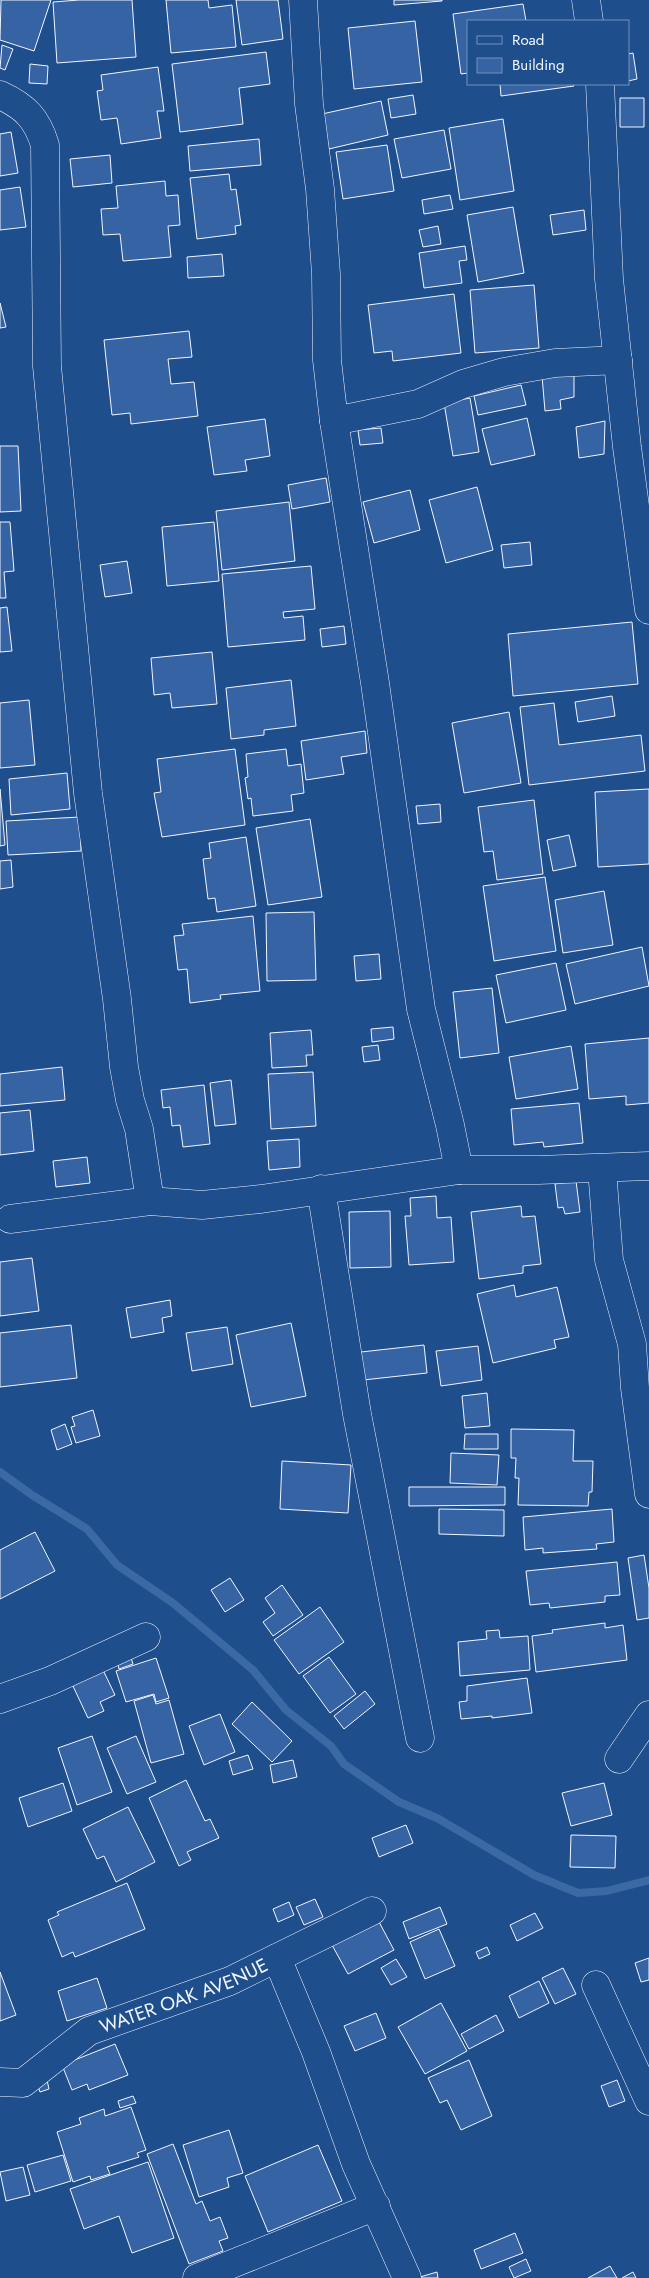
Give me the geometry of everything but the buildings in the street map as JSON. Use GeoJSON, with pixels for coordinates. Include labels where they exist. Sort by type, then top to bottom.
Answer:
{"type":"FeatureCollection","features":[{"type":"Feature","properties":{"kind":"street"},"geometry":{"type":"LineString","coordinates":[[303,0],[309,104],[320,189],[326,274],[326,360],[334,421],[375,683],[421,1009],[450,1125],[459,1170]]}},
{"type":"Feature","properties":{"kind":"street"},"geometry":{"type":"LineString","coordinates":[[586,0],[589,20]]}},
{"type":"Feature","properties":{"kind":"street"},"geometry":{"type":"LineString","coordinates":[[600,85],[609,279],[618,360],[638,442],[649,610]]}},
{"type":"Feature","properties":{"kind":"street"},"geometry":{"type":"LineString","coordinates":[[0,95],[32,116],[39,126],[45,145],[47,366],[87,783],[124,1067],[130,1100],[139,1129],[143,1168],[150,1201]]}},
{"type":"Feature","properties":{"kind":"street"},"geometry":{"type":"LineString","coordinates":[[334,421],[418,404],[463,384],[504,372],[555,363],[618,360]]}},
{"type":"Feature","properties":{"kind":"street"},"geometry":{"type":"LineString","coordinates":[[10,1220],[150,1201],[202,1205],[262,1200],[459,1170],[602,1169],[649,1166]]}},
{"type":"Feature","properties":{"kind":"street"},"geometry":{"type":"LineString","coordinates":[[602,1169],[609,1260],[632,1344],[635,1388],[649,1494]]}},
{"type":"Feature","properties":{"kind":"street"},"geometry":{"type":"LineString","coordinates":[[321,1190],[357,1414],[420,1738]]}},
{"type":"Feature","properties":{"kind":"street"},"geometry":{"type":"LineString","coordinates":[[0,1699],[50,1681],[146,1637]]}},
{"type":"Feature","properties":{"kind":"street"},"geometry":{"type":"LineString","coordinates":[[619,1759],[649,1715]]}},
{"type":"Feature","properties":{"kind":"street","name":"WATER OAK AVENUE"},"geometry":{"type":"LineString","coordinates":[[0,2082],[23,2084],[89,2031],[230,1981],[372,1911]]}},
{"type":"Feature","properties":{"kind":"street"},"geometry":{"type":"LineString","coordinates":[[277,1958],[316,2052],[356,2164],[407,2278]]}},
{"type":"Feature","properties":{"kind":"street"},"geometry":{"type":"LineString","coordinates":[[596,1985],[649,2101]]}},
{"type":"Feature","properties":{"kind":"street"},"geometry":{"type":"LineString","coordinates":[[197,2278],[376,2206]]}},
{"type":"Feature","properties":{"kind":"waterway"},"geometry":{"type":"LineString","coordinates":[[0,1472],[32,1495],[87,1529],[117,1565],[173,1603],[253,1670],[286,1710],[331,1746],[344,1764],[399,1802],[437,1818],[534,1875],[578,1893],[607,1891],[649,1880]]}}]}
